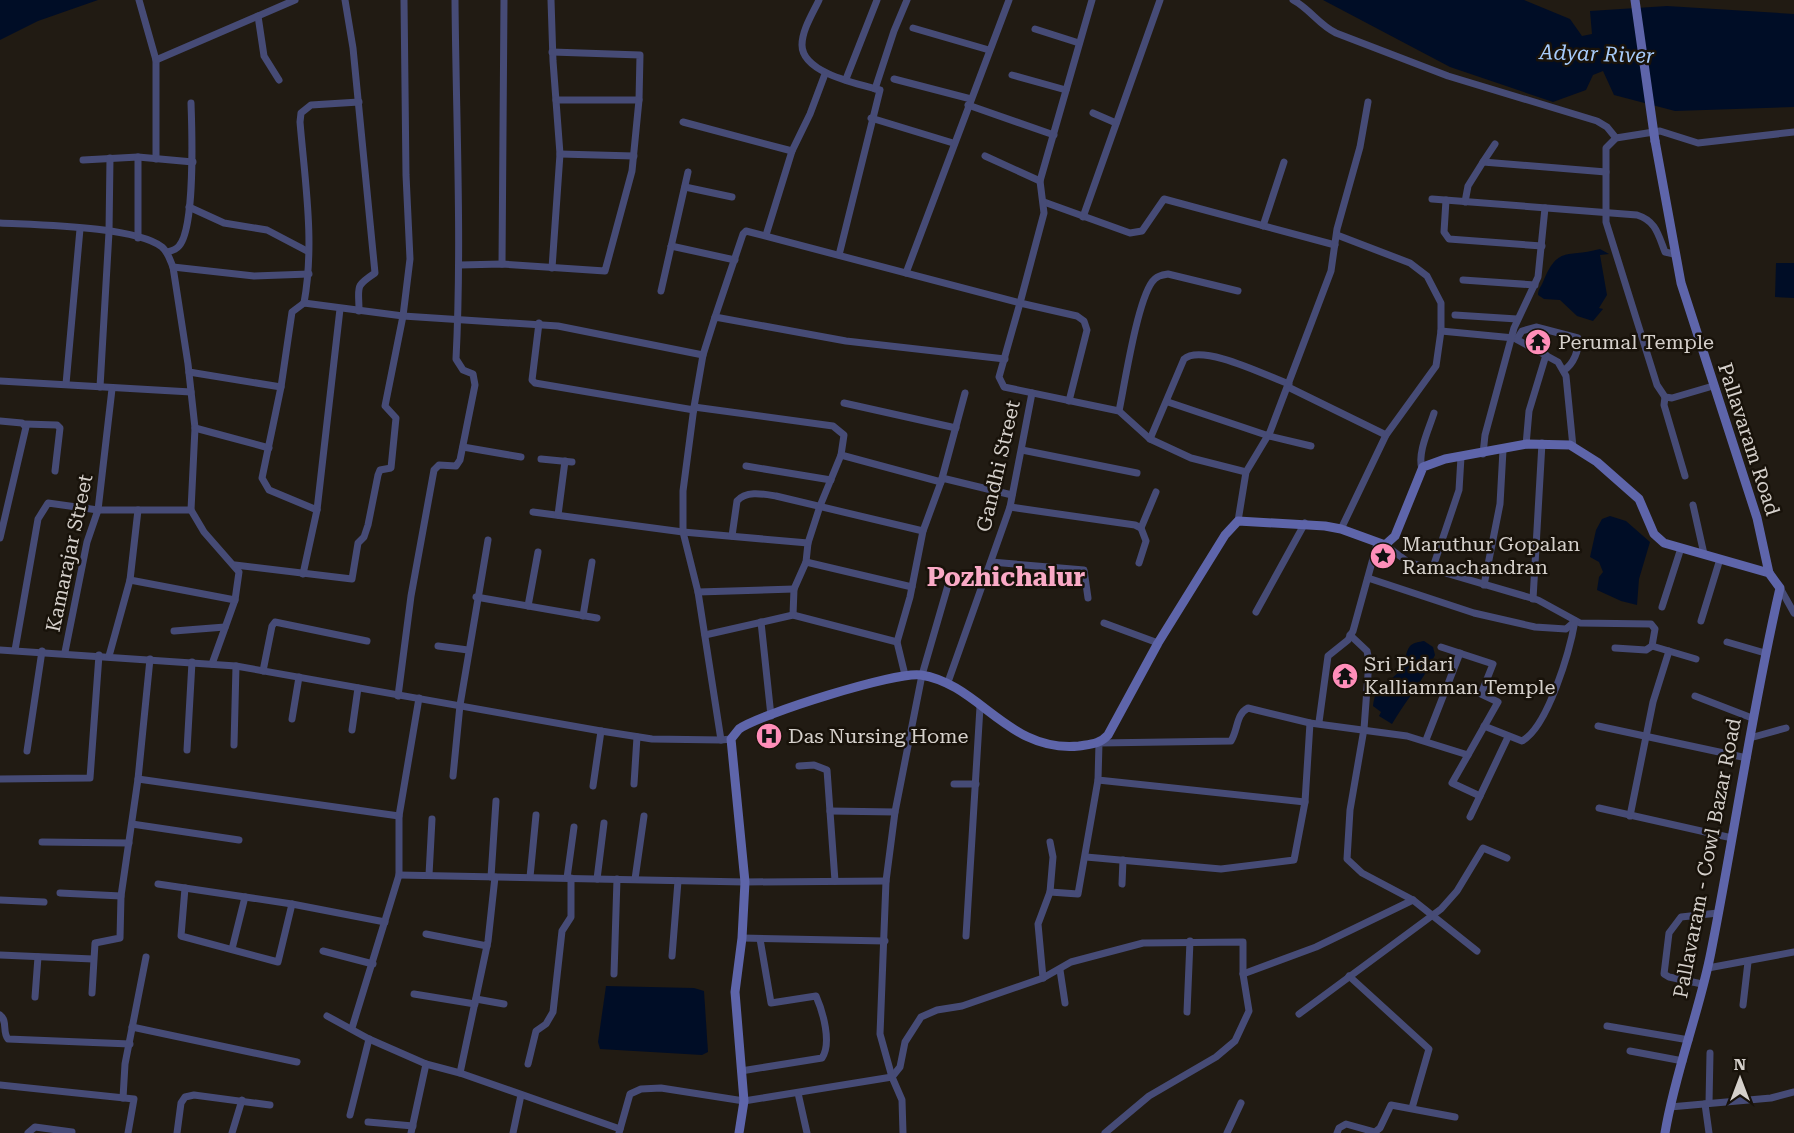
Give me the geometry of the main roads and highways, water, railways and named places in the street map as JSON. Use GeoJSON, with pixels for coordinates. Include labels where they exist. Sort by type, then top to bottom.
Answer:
{"type":"FeatureCollection","features":[{"type":"Feature","properties":{"kind":"water"},"geometry":{"type":"Polygon","coordinates":[[[0,0],[98,0],[38,21],[0,40],[0,0]]]}},
{"type":"Feature","properties":{"kind":"water","name":"Adyar River"},"geometry":{"type":"Polygon","coordinates":[[[1323,0],[1524,0],[1570,19],[1582,36],[1592,34],[1590,11],[1667,6],[1794,14],[1794,107],[1675,111],[1614,95],[1603,71],[1593,75],[1586,90],[1553,102],[1450,67],[1323,0]]]}},
{"type":"Feature","properties":{"kind":"water"},"geometry":{"type":"Polygon","coordinates":[[[1600,249],[1609,254],[1600,255],[1607,295],[1599,308],[1603,309],[1593,321],[1577,316],[1560,300],[1544,299],[1538,295],[1548,270],[1559,258],[1600,249]]]}},
{"type":"Feature","properties":{"kind":"water"},"geometry":{"type":"Polygon","coordinates":[[[1776,263],[1794,263],[1794,298],[1775,297],[1776,263]]]}},
{"type":"Feature","properties":{"kind":"water"},"geometry":{"type":"Polygon","coordinates":[[[1610,516],[1626,521],[1650,542],[1639,579],[1637,605],[1621,601],[1597,590],[1599,577],[1603,572],[1599,562],[1590,557],[1596,530],[1602,519],[1610,516]]]}},
{"type":"Feature","properties":{"kind":"water"},"geometry":{"type":"Polygon","coordinates":[[[1424,641],[1433,647],[1435,655],[1392,724],[1379,716],[1381,712],[1373,706],[1377,692],[1401,669],[1410,646],[1424,641]]]}},
{"type":"Feature","properties":{"kind":"water"},"geometry":{"type":"Polygon","coordinates":[[[606,986],[694,988],[704,991],[708,1052],[702,1055],[600,1049],[598,1042],[606,986]]]}},
{"type":"Feature","properties":{"kind":"place","name":"Perumal Temple"},"geometry":{"type":"Point","coordinates":[1538,342]}},
{"type":"Feature","properties":{"kind":"place","name":"Maruthur Gopalan Ramachandran"},"geometry":{"type":"Point","coordinates":[1383,556]}},
{"type":"Feature","properties":{"kind":"place","name":"Sri Pidari Kalliamman Temple"},"geometry":{"type":"Point","coordinates":[1345,676]}},
{"type":"Feature","properties":{"kind":"place","name":"Das Nursing Home"},"geometry":{"type":"Point","coordinates":[769,736]}},
{"type":"Feature","properties":{"kind":"district","name":"Pozhichalur"},"geometry":{"type":"Point","coordinates":[1006,577]}}]}
